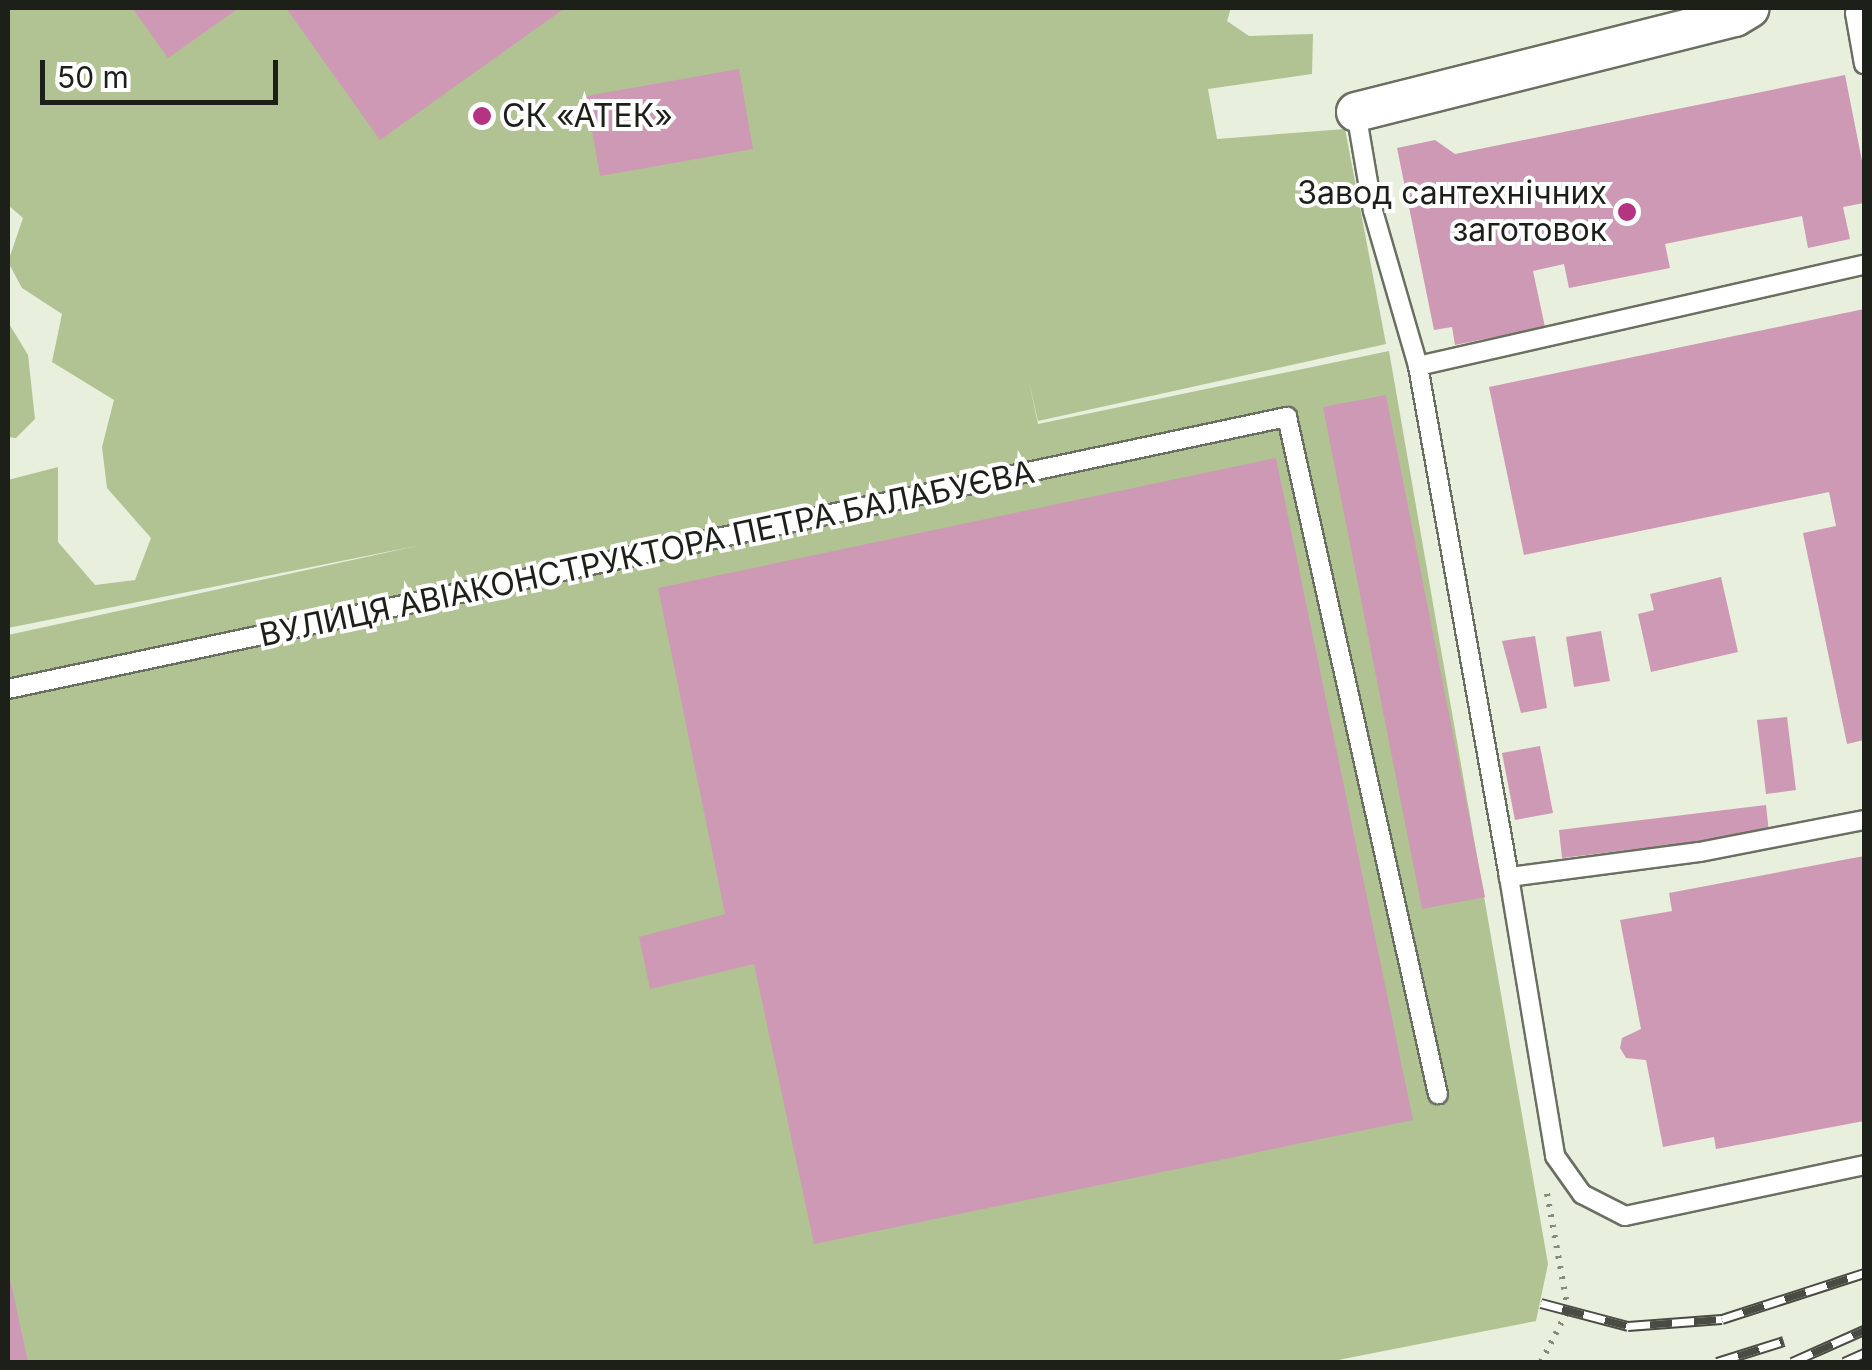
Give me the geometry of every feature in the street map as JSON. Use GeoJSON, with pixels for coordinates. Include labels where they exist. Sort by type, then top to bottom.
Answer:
{"type":"FeatureCollection","features":[{"type":"Feature","properties":{"kind":"street"},"geometry":{"type":"LineString","coordinates":[[1356,112],[1736,17],[1750,8]]}},
{"type":"Feature","properties":{"kind":"lane"},"geometry":{"type":"LineString","coordinates":[[1860,8],[1855,13],[1864,64]]}},
{"type":"Feature","properties":{"kind":"lane"},"geometry":{"type":"LineString","coordinates":[[1356,112],[1372,211],[1418,366],[1556,1156],[1582,1194],[1625,1216],[1864,1165]]}},
{"type":"Feature","properties":{"kind":"lane"},"geometry":{"type":"LineString","coordinates":[[1418,366],[1864,265]]}},
{"type":"Feature","properties":{"kind":"lane","name":"ВУЛИЦЯ АВІАКОНСТРУКТОРА ПЕТРА БАЛАБУЄВА"},"geometry":{"type":"LineString","coordinates":[[8,689],[1286,417],[1438,1094]]}},
{"type":"Feature","properties":{"kind":"lane"},"geometry":{"type":"LineString","coordinates":[[1508,876],[1699,852],[1864,820]]}},
{"type":"Feature","properties":{"kind":"green space"},"geometry":{"type":"Polygon","coordinates":[[[8,8],[1231,8],[1227,21],[1249,36],[1313,34],[1312,74],[1208,89],[1217,139],[1345,129],[1386,344],[1038,421],[1028,377],[1038,424],[1389,351],[1548,1264],[1536,1321],[1328,1362],[8,1362],[8,635],[421,545],[8,628],[8,480],[58,467],[58,542],[95,585],[135,580],[151,538],[107,488],[102,447],[114,400],[52,362],[62,314],[22,288],[8,262],[23,218],[8,205],[8,8]]]}},
{"type":"Feature","properties":{"kind":"green space"},"geometry":{"type":"Polygon","coordinates":[[[8,322],[28,355],[35,419],[16,438],[8,437],[8,322]]]}},
{"type":"Feature","properties":{"kind":"building"},"geometry":{"type":"Polygon","coordinates":[[[132,8],[239,8],[168,58],[132,8]]]}},
{"type":"Feature","properties":{"kind":"building"},"geometry":{"type":"Polygon","coordinates":[[[286,8],[565,8],[380,140],[286,8]]]}},
{"type":"Feature","properties":{"kind":"building"},"geometry":{"type":"Polygon","coordinates":[[[739,69],[753,149],[600,176],[586,96],[739,69]]]}},
{"type":"Feature","properties":{"kind":"building","name":"Завод сантехнічних заготовок"},"geometry":{"type":"Polygon","coordinates":[[[1845,75],[1864,171],[1864,203],[1843,207],[1850,239],[1808,248],[1802,216],[1665,244],[1670,268],[1569,288],[1564,264],[1533,271],[1545,327],[1455,345],[1452,327],[1434,330],[1397,148],[1435,140],[1455,154],[1845,75]]]}},
{"type":"Feature","properties":{"kind":"building"},"geometry":{"type":"Polygon","coordinates":[[[1864,309],[1864,740],[1847,744],[1803,533],[1836,526],[1829,492],[1524,555],[1489,387],[1864,309]]]}},
{"type":"Feature","properties":{"kind":"building"},"geometry":{"type":"Polygon","coordinates":[[[1386,395],[1485,897],[1422,909],[1323,407],[1386,395]]]}},
{"type":"Feature","properties":{"kind":"building"},"geometry":{"type":"Polygon","coordinates":[[[1276,458],[1413,1120],[814,1244],[754,964],[650,989],[639,937],[725,914],[658,588],[1276,458]]]}},
{"type":"Feature","properties":{"kind":"building"},"geometry":{"type":"Polygon","coordinates":[[[1721,577],[1738,652],[1651,672],[1638,614],[1654,610],[1650,594],[1721,577]]]}},
{"type":"Feature","properties":{"kind":"building"},"geometry":{"type":"Polygon","coordinates":[[[1601,631],[1610,681],[1574,687],[1566,637],[1601,631]]]}},
{"type":"Feature","properties":{"kind":"building"},"geometry":{"type":"Polygon","coordinates":[[[1535,636],[1547,708],[1521,713],[1502,641],[1535,636]]]}},
{"type":"Feature","properties":{"kind":"building"},"geometry":{"type":"Polygon","coordinates":[[[1787,717],[1796,790],[1766,794],[1757,720],[1787,717]]]}},
{"type":"Feature","properties":{"kind":"building"},"geometry":{"type":"Polygon","coordinates":[[[1540,746],[1553,813],[1515,820],[1502,753],[1540,746]]]}},
{"type":"Feature","properties":{"kind":"building"},"geometry":{"type":"Polygon","coordinates":[[[1766,805],[1769,833],[1562,858],[1559,830],[1766,805]]]}},
{"type":"Feature","properties":{"kind":"building"},"geometry":{"type":"Polygon","coordinates":[[[1864,856],[1864,1121],[1716,1149],[1714,1137],[1663,1147],[1646,1060],[1626,1058],[1620,1048],[1622,1038],[1641,1029],[1620,920],[1672,911],[1669,893],[1864,856]]]}},
{"type":"Feature","properties":{"kind":"building"},"geometry":{"type":"Polygon","coordinates":[[[9,1274],[28,1362],[8,1362],[9,1274]]]}},
{"type":"Feature","properties":{"kind":"railway"},"geometry":{"type":"LineString","coordinates":[[1541,1303],[1628,1326],[1722,1319],[1864,1273]]}},
{"type":"Feature","properties":{"kind":"railway"},"geometry":{"type":"LineString","coordinates":[[1792,1362],[1864,1330]]}},
{"type":"Feature","properties":{"kind":"railway"},"geometry":{"type":"LineString","coordinates":[[1717,1362],[1784,1341]]}},
{"type":"Feature","properties":{"kind":"railway"},"geometry":{"type":"LineString","coordinates":[[1844,1362],[1864,1353]]}},
{"type":"Feature","properties":{"kind":"place","name":"СК «АТЕК»"},"geometry":{"type":"Point","coordinates":[482,116]}},
{"type":"Feature","properties":{"kind":"place","name":"Завод сантехнічних заготовок"},"geometry":{"type":"Point","coordinates":[1627,212]}}]}
